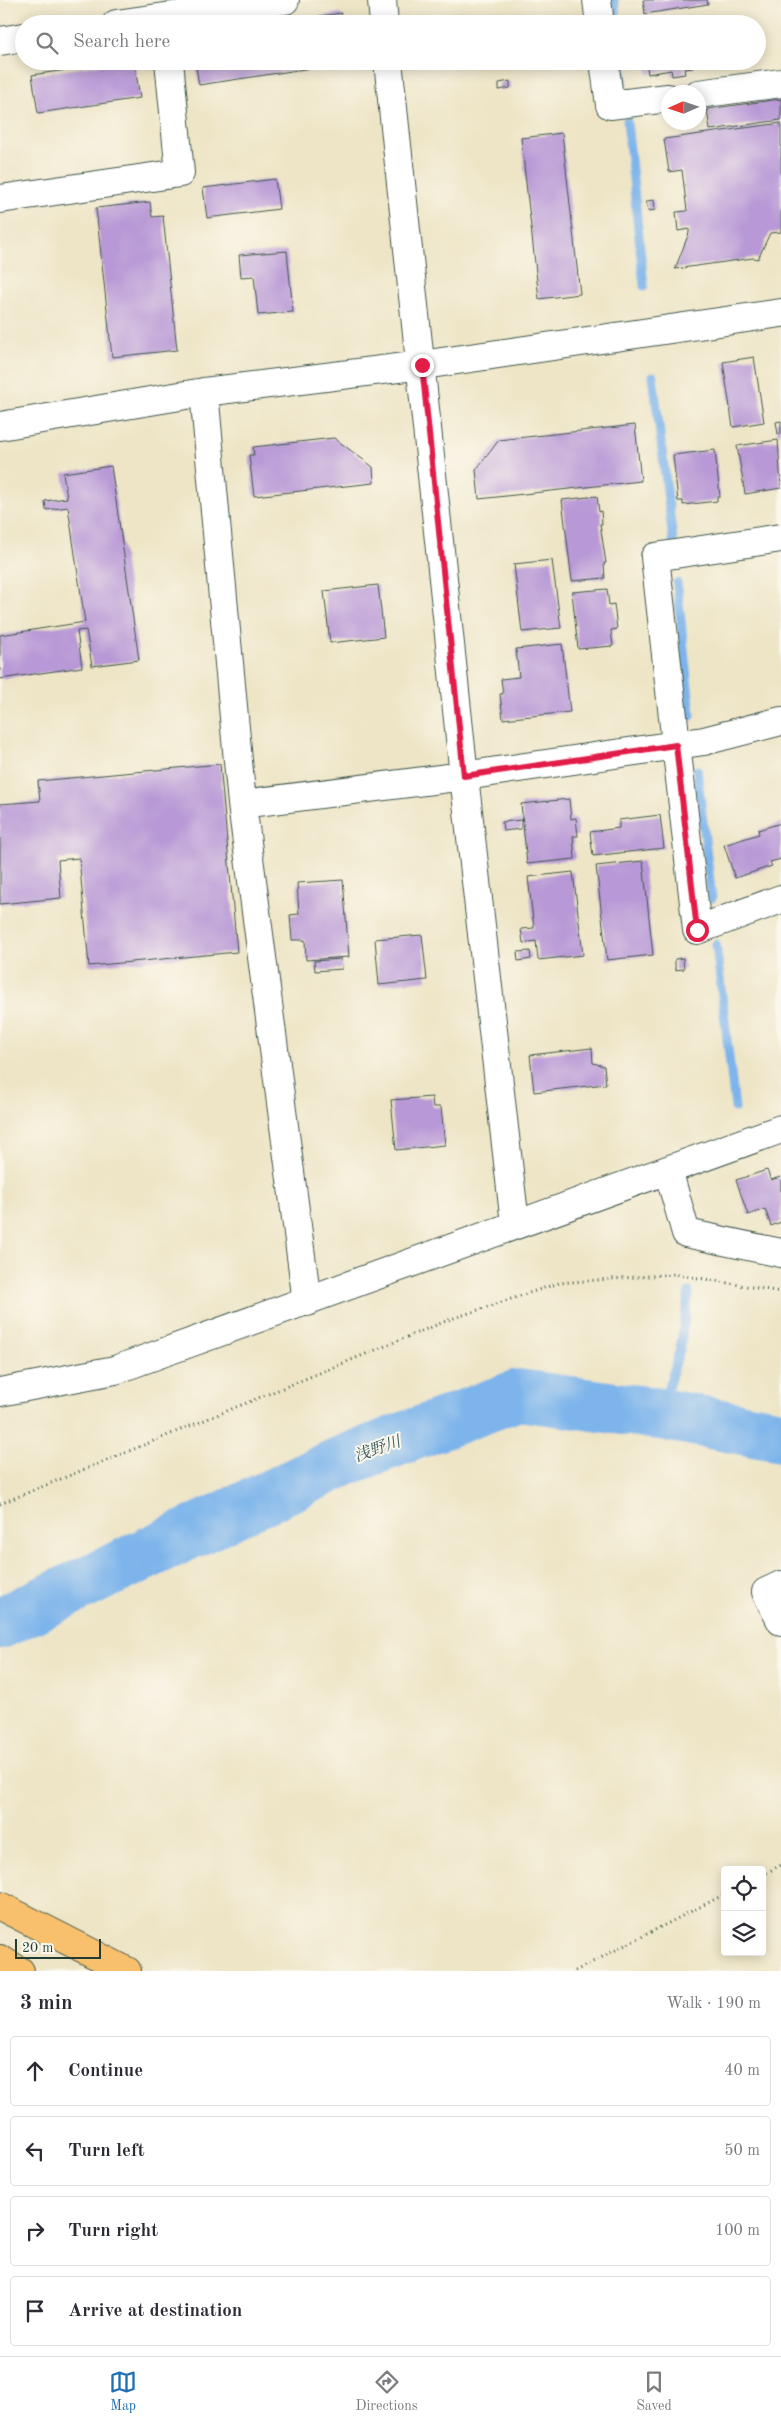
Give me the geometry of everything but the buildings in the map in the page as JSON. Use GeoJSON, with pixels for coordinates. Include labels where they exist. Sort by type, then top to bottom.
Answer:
{"type":"FeatureCollection","features":[{"type":"Feature","properties":{"kind":"main road"},"geometry":{"type":"LineString","coordinates":[[0,1906],[127,1971]]}},
{"type":"Feature","properties":{"kind":"main road"},"geometry":{"type":"LineString","coordinates":[[0,1959],[20,1971]]}},
{"type":"Feature","properties":{"kind":"street"},"geometry":{"type":"LineString","coordinates":[[164,13],[285,0]]}},
{"type":"Feature","properties":{"kind":"street"},"geometry":{"type":"LineString","coordinates":[[382,0],[383,15]]}},
{"type":"Feature","properties":{"kind":"street"},"geometry":{"type":"LineString","coordinates":[[597,0],[599,15]]}},
{"type":"Feature","properties":{"kind":"street"},"geometry":{"type":"LineString","coordinates":[[0,41],[15,38]]}},
{"type":"Feature","properties":{"kind":"street"},"geometry":{"type":"LineString","coordinates":[[0,199],[180,173],[170,70]]}},
{"type":"Feature","properties":{"kind":"street"},"geometry":{"type":"LineString","coordinates":[[389,70],[422,365],[464,776],[515,1224]]}},
{"type":"Feature","properties":{"kind":"street"},"geometry":{"type":"LineString","coordinates":[[605,70],[610,105],[661,99]]}},
{"type":"Feature","properties":{"kind":"street"},"geometry":{"type":"LineString","coordinates":[[706,93],[781,83]]}},
{"type":"Feature","properties":{"kind":"street"},"geometry":{"type":"LineString","coordinates":[[0,426],[204,392],[422,365],[781,313]]}},
{"type":"Feature","properties":{"kind":"street"},"geometry":{"type":"LineString","coordinates":[[204,392],[242,804],[307,1302]]}},
{"type":"Feature","properties":{"kind":"street"},"geometry":{"type":"LineString","coordinates":[[781,538],[655,557],[697,930],[781,899]]}},
{"type":"Feature","properties":{"kind":"street"},"geometry":{"type":"LineString","coordinates":[[242,804],[464,776],[704,741],[781,720]]}},
{"type":"Feature","properties":{"kind":"street"},"geometry":{"type":"LineString","coordinates":[[0,1392],[115,1370],[781,1129]]}},
{"type":"Feature","properties":{"kind":"street"},"geometry":{"type":"LineString","coordinates":[[668,1170],[686,1233],[781,1253]]}},
{"type":"Feature","properties":{"kind":"street"},"geometry":{"type":"LineString","coordinates":[[781,1585],[766,1592],[781,1621]]}},
{"type":"Feature","properties":{"kind":"path"},"geometry":{"type":"LineString","coordinates":[[0,1504],[451,1319],[559,1283],[674,1274],[781,1292]]}},
{"type":"Feature","properties":{"kind":"path"},"geometry":{"type":"LineString","coordinates":[[766,1873],[781,1865]]}},
{"type":"Feature","properties":{"kind":"path"},"geometry":{"type":"LineString","coordinates":[[575,1971],[721,1896]]}},
{"type":"Feature","properties":{"kind":"waterway"},"geometry":{"type":"LineString","coordinates":[[614,0],[616,15]]}},
{"type":"Feature","properties":{"kind":"waterway"},"geometry":{"type":"LineString","coordinates":[[622,70],[623,81]]}},
{"type":"Feature","properties":{"kind":"waterway"},"geometry":{"type":"LineString","coordinates":[[627,121],[644,286]]}},
{"type":"Feature","properties":{"kind":"waterway"},"geometry":{"type":"LineString","coordinates":[[653,376],[673,540]]}},
{"type":"Feature","properties":{"kind":"waterway"},"geometry":{"type":"LineString","coordinates":[[677,583],[691,716]]}},
{"type":"Feature","properties":{"kind":"waterway"},"geometry":{"type":"LineString","coordinates":[[697,770],[712,898]]}},
{"type":"Feature","properties":{"kind":"waterway"},"geometry":{"type":"LineString","coordinates":[[716,944],[735,1108]]}},
{"type":"Feature","properties":{"kind":"waterway"},"geometry":{"type":"LineString","coordinates":[[660,1414],[680,1349],[689,1292]]}},
{"type":"Feature","properties":{"kind":"waterway","name":"浅野川"},"geometry":{"type":"LineString","coordinates":[[0,1623],[343,1461],[518,1395],[660,1414],[781,1436]]}},
{"type":"Feature","properties":{"kind":"route"},"geometry":{"type":"LineString","coordinates":[[422,365],[464,776],[676,745],[697,930]]}}]}
